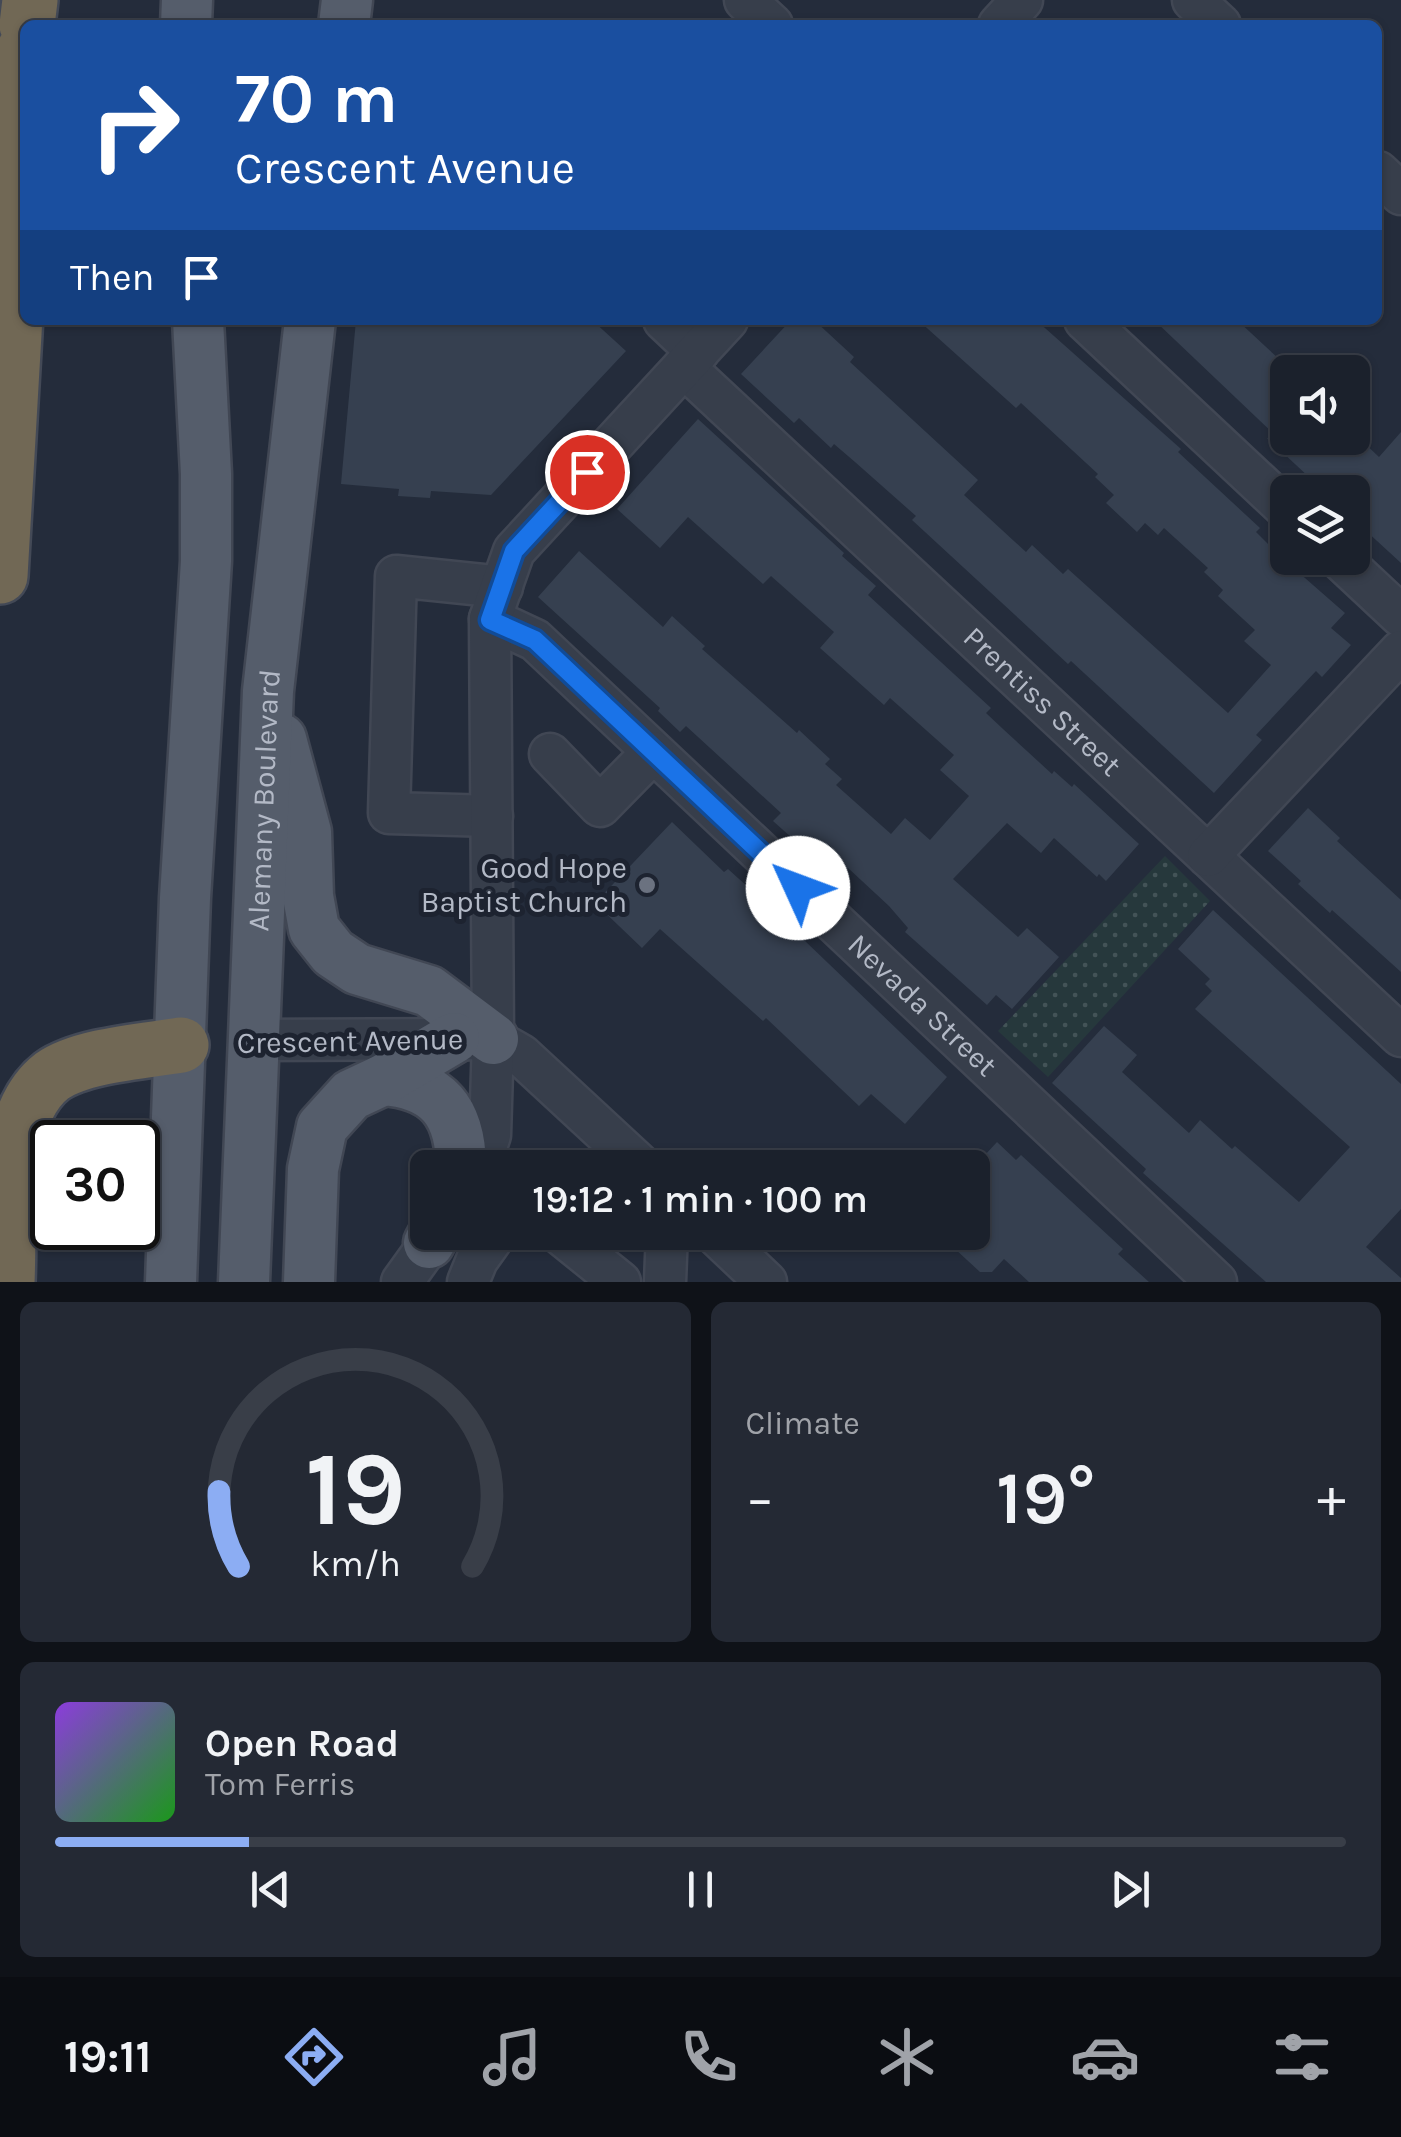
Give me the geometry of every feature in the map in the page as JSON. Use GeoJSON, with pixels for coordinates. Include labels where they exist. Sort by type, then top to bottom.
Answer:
{"type":"FeatureCollection","features":[{"type":"Feature","properties":{"kind":"highway"},"geometry":{"type":"LineString","coordinates":[[0,294],[20,98]]}},
{"type":"Feature","properties":{"kind":"highway"},"geometry":{"type":"LineString","coordinates":[[0,576],[20,230]]}},
{"type":"Feature","properties":{"kind":"highway"},"geometry":{"type":"LineString","coordinates":[[7,1282],[10,1174],[17,1130],[29,1100],[54,1074],[90,1061],[181,1045]]}},
{"type":"Feature","properties":{"kind":"main road"},"geometry":{"type":"LineString","coordinates":[[171,1282],[184,898],[206,561],[198,325]]}},
{"type":"Feature","properties":{"kind":"main road","name":"Alemany Boulevard"},"geometry":{"type":"LineString","coordinates":[[244,1282],[268,691],[309,325]]}},
{"type":"Feature","properties":{"kind":"main road"},"geometry":{"type":"LineString","coordinates":[[268,691],[306,832],[308,896],[314,930],[332,953],[357,968],[429,990],[474,1039],[352,1095],[322,1127],[313,1169],[309,1282]]}},
{"type":"Feature","properties":{"kind":"main road","name":"Crescent Avenue"},"geometry":{"type":"LineString","coordinates":[[181,1045],[252,1040]]}},
{"type":"Feature","properties":{"kind":"main road"},"geometry":{"type":"LineString","coordinates":[[383,1080],[421,1088],[443,1104],[451,1115],[461,1150]]}},
{"type":"Feature","properties":{"kind":"street"},"geometry":{"type":"LineString","coordinates":[[746,0],[767,20]]}},
{"type":"Feature","properties":{"kind":"street"},"geometry":{"type":"LineString","coordinates":[[1004,20],[1022,0]]}},
{"type":"Feature","properties":{"kind":"street"},"geometry":{"type":"LineString","coordinates":[[1193,0],[1215,20]]}},
{"type":"Feature","properties":{"kind":"street"},"geometry":{"type":"LineString","coordinates":[[1382,176],[1401,194]]}},
{"type":"Feature","properties":{"kind":"street","name":"Prentiss Street"},"geometry":{"type":"LineString","coordinates":[[667,325],[691,359],[1401,1036]]}},
{"type":"Feature","properties":{"kind":"street","name":"Crescent Avenue"},"geometry":{"type":"LineString","coordinates":[[252,1040],[474,1039],[492,816],[496,603],[514,551],[722,325]]}},
{"type":"Feature","properties":{"kind":"street"},"geometry":{"type":"LineString","coordinates":[[1090,325],[1270,493]]}},
{"type":"Feature","properties":{"kind":"street"},"geometry":{"type":"LineString","coordinates":[[1357,575],[1401,616]]}},
{"type":"Feature","properties":{"kind":"street","name":"Nevada Street"},"geometry":{"type":"LineString","coordinates":[[492,816],[389,813],[396,576],[496,603],[1216,1282]]}},
{"type":"Feature","properties":{"kind":"street"},"geometry":{"type":"LineString","coordinates":[[1208,856],[1401,650]]}},
{"type":"Feature","properties":{"kind":"street"},"geometry":{"type":"LineString","coordinates":[[550,754],[600,806],[653,752]]}},
{"type":"Feature","properties":{"kind":"street"},"geometry":{"type":"LineString","coordinates":[[485,1150],[490,1135],[474,1039],[521,1056],[623,1150]]}},
{"type":"Feature","properties":{"kind":"street"},"geometry":{"type":"LineString","coordinates":[[468,1282],[484,1250]]}},
{"type":"Feature","properties":{"kind":"street"},"geometry":{"type":"LineString","coordinates":[[562,1250],[563,1282]]}},
{"type":"Feature","properties":{"kind":"street"},"geometry":{"type":"LineString","coordinates":[[581,1250],[620,1282]]}},
{"type":"Feature","properties":{"kind":"street"},"geometry":{"type":"LineString","coordinates":[[665,1282],[666,1250]]}},
{"type":"Feature","properties":{"kind":"street"},"geometry":{"type":"LineString","coordinates":[[732,1250],[766,1282]]}},
{"type":"Feature","properties":{"kind":"shaded area"},"geometry":{"type":"Polygon","coordinates":[[[1165,856],[1210,901],[1048,1077],[998,1031],[1165,856]]]}},
{"type":"Feature","properties":{"kind":"building"},"geometry":{"type":"Polygon","coordinates":[[[356,325],[597,325],[626,351],[491,495],[431,491],[430,498],[398,496],[399,489],[341,484],[356,325]]]}},
{"type":"Feature","properties":{"kind":"building"},"geometry":{"type":"Polygon","coordinates":[[[786,325],[819,325],[854,357],[850,362],[978,480],[964,495],[1026,552],[1032,545],[1063,574],[1068,569],[1228,713],[1271,665],[1244,641],[1255,630],[1218,596],[1223,590],[1204,572],[1208,568],[1164,528],[1158,535],[1145,523],[1137,532],[1106,503],[1114,495],[1095,477],[1098,474],[1021,403],[1016,408],[924,325],[1042,325],[1181,449],[1178,452],[1260,528],[1256,532],[1270,546],[1270,575],[1302,575],[1345,613],[1331,628],[1351,645],[1322,677],[1316,671],[1256,735],[1262,740],[1214,793],[912,520],[916,516],[834,444],[831,448],[799,418],[794,423],[741,374],[786,325]]]}},
{"type":"Feature","properties":{"kind":"building"},"geometry":{"type":"Polygon","coordinates":[[[1159,325],[1242,325],[1275,355],[1270,355],[1270,430],[1159,325]]]}},
{"type":"Feature","properties":{"kind":"building"},"geometry":{"type":"Polygon","coordinates":[[[698,419],[844,553],[842,556],[876,586],[868,595],[991,708],[986,713],[1052,774],[1054,771],[1072,787],[1074,784],[1139,844],[1106,881],[1054,838],[1041,853],[1007,823],[953,879],[1018,937],[1027,928],[1059,957],[1012,1009],[996,995],[987,1005],[905,932],[908,928],[889,906],[848,868],[838,879],[773,821],[781,813],[686,726],[680,732],[658,711],[660,708],[538,597],[579,551],[663,627],[672,616],[705,646],[702,649],[797,733],[799,730],[830,759],[825,764],[842,779],[836,785],[891,834],[905,818],[930,840],[969,796],[940,770],[954,755],[890,698],[884,705],[820,648],[834,632],[771,576],[763,584],[688,517],[660,548],[617,509],[698,419]]]}},
{"type":"Feature","properties":{"kind":"building"},"geometry":{"type":"Polygon","coordinates":[[[1401,432],[1401,563],[1370,535],[1370,475],[1307,475],[1285,455],[1370,455],[1370,448],[1379,457],[1401,432]]]}},
{"type":"Feature","properties":{"kind":"building"},"geometry":{"type":"Polygon","coordinates":[[[1308,808],[1340,838],[1337,841],[1401,900],[1401,972],[1298,884],[1301,881],[1268,851],[1308,808]]]}},
{"type":"Feature","properties":{"kind":"building"},"geometry":{"type":"Polygon","coordinates":[[[672,822],[724,872],[728,869],[759,897],[947,1077],[905,1124],[871,1094],[859,1106],[766,1018],[763,1021],[660,929],[642,948],[595,903],[672,822]]]}},
{"type":"Feature","properties":{"kind":"building"},"geometry":{"type":"Polygon","coordinates":[[[1213,910],[1401,1084],[1401,1209],[1366,1247],[1401,1282],[1266,1282],[1143,1173],[1146,1169],[1052,1083],[1104,1026],[1137,1055],[1122,1072],[1189,1133],[1200,1120],[1299,1202],[1350,1147],[1195,1009],[1212,991],[1205,984],[1210,979],[1178,949],[1213,910]]]}},
{"type":"Feature","properties":{"kind":"building"},"geometry":{"type":"Polygon","coordinates":[[[997,1142],[1016,1160],[1021,1155],[1123,1249],[1118,1254],[1149,1282],[1029,1282],[1004,1259],[992,1272],[980,1272],[956,1250],[990,1250],[990,1150],[997,1142]]]}},
{"type":"Feature","properties":{"kind":"place","name":"Good Hope Baptist Church"},"geometry":{"type":"Point","coordinates":[647,885]}},
{"type":"Feature","properties":{"kind":"route"},"geometry":{"type":"LineString","coordinates":[[587,472],[514,551],[490,620],[535,640],[798,888]]}}]}
